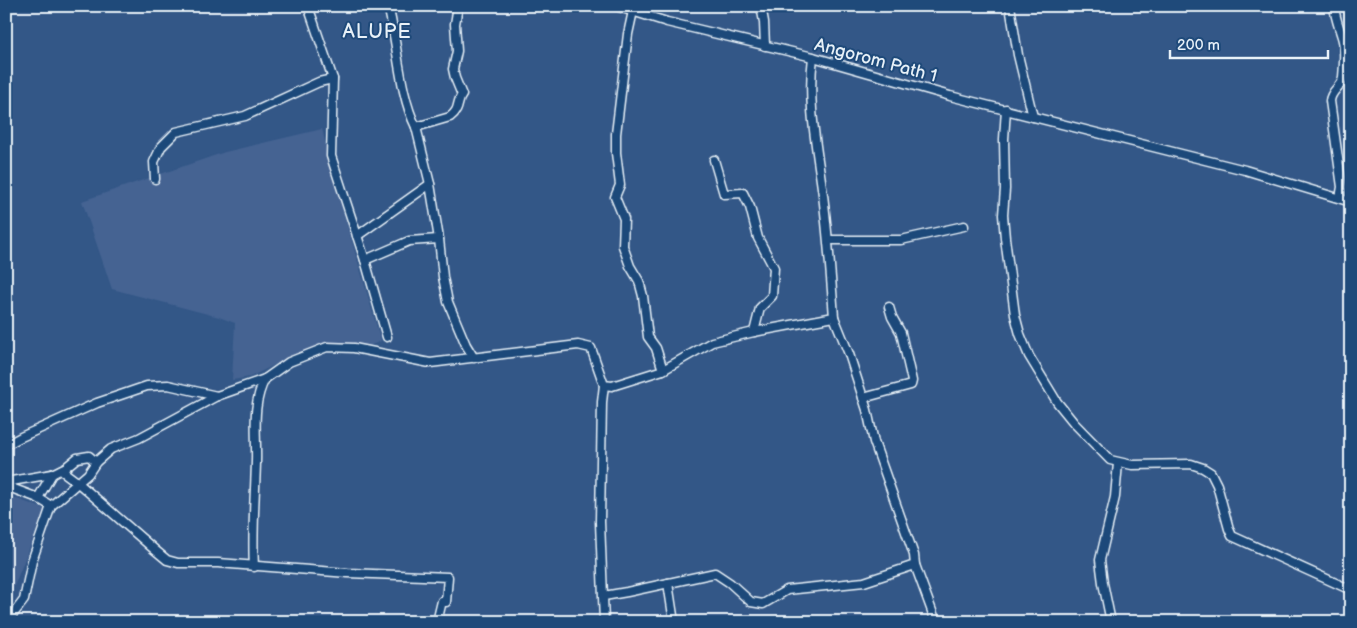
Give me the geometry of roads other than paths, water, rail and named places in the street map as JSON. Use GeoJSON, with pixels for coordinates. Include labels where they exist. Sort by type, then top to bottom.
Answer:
{"type":"FeatureCollection","features":[{"type":"Feature","properties":{"kind":"street"},"geometry":{"type":"LineString","coordinates":[[308,6],[333,79],[331,156],[365,260],[387,337]]}},
{"type":"Feature","properties":{"kind":"street"},"geometry":{"type":"LineString","coordinates":[[388,6],[408,111],[416,127],[430,184],[440,239],[443,277],[448,302],[466,345],[474,358]]}},
{"type":"Feature","properties":{"kind":"street"},"geometry":{"type":"LineString","coordinates":[[416,127],[450,117],[455,114],[459,106],[462,95],[453,69],[456,51],[455,24],[458,6]]}},
{"type":"Feature","properties":{"kind":"street","name":"Angorom Path 1"},"geometry":{"type":"LineString","coordinates":[[616,6],[667,22],[813,58],[950,96],[1278,178],[1351,202]]}},
{"type":"Feature","properties":{"kind":"street"},"geometry":{"type":"LineString","coordinates":[[761,6],[765,46]]}},
{"type":"Feature","properties":{"kind":"street"},"geometry":{"type":"LineString","coordinates":[[1010,6],[1018,55],[1033,117]]}},
{"type":"Feature","properties":{"kind":"street"},"geometry":{"type":"LineString","coordinates":[[1334,6],[1345,53],[1342,81],[1332,92],[1330,101],[1342,186],[1340,198]]}},
{"type":"Feature","properties":{"kind":"street"},"geometry":{"type":"LineString","coordinates":[[633,12],[628,34],[616,134],[620,185],[616,197],[624,219],[623,246],[644,296],[648,337],[656,348],[663,370]]}},
{"type":"Feature","properties":{"kind":"street"},"geometry":{"type":"LineString","coordinates":[[813,58],[810,80],[811,104],[829,240],[834,317],[849,354],[874,442],[914,555],[915,566],[936,622]]}},
{"type":"Feature","properties":{"kind":"street"},"geometry":{"type":"LineString","coordinates":[[155,179],[154,162],[161,147],[176,132],[245,116],[319,82],[333,79]]}},
{"type":"Feature","properties":{"kind":"street"},"geometry":{"type":"LineString","coordinates":[[1006,109],[1004,139],[1006,189],[1003,215],[1012,304],[1017,325],[1029,356],[1057,402],[1074,423],[1106,456],[1118,463],[1132,465],[1191,464],[1208,470],[1217,485],[1228,529],[1232,536],[1351,590]]}},
{"type":"Feature","properties":{"kind":"street"},"geometry":{"type":"LineString","coordinates":[[714,160],[724,194],[744,193],[750,207],[758,238],[774,268],[772,296],[760,308],[754,332]]}},
{"type":"Feature","properties":{"kind":"street"},"geometry":{"type":"LineString","coordinates":[[357,236],[430,184]]}},
{"type":"Feature","properties":{"kind":"street"},"geometry":{"type":"LineString","coordinates":[[829,240],[901,240],[964,226]]}},
{"type":"Feature","properties":{"kind":"street"},"geometry":{"type":"LineString","coordinates":[[365,260],[409,241],[440,239]]}},
{"type":"Feature","properties":{"kind":"street"},"geometry":{"type":"LineString","coordinates":[[863,398],[911,385],[912,381],[901,333],[889,307]]}},
{"type":"Feature","properties":{"kind":"street"},"geometry":{"type":"LineString","coordinates":[[604,385],[612,386],[663,370],[712,342],[834,317]]}},
{"type":"Feature","properties":{"kind":"street"},"geometry":{"type":"LineString","coordinates":[[7,622],[24,600],[32,561],[51,506],[88,474],[96,462],[111,449],[139,438],[217,396],[265,379],[289,362],[327,347],[354,348],[430,363],[578,345],[591,348],[604,385],[602,402],[600,522],[604,622]]}},
{"type":"Feature","properties":{"kind":"street"},"geometry":{"type":"LineString","coordinates":[[254,567],[256,412],[260,391],[265,379]]}},
{"type":"Feature","properties":{"kind":"street"},"geometry":{"type":"LineString","coordinates":[[6,445],[21,436],[97,403],[147,386],[168,385],[217,396]]}},
{"type":"Feature","properties":{"kind":"street"},"geometry":{"type":"LineString","coordinates":[[6,484],[52,474],[77,458],[88,456],[96,462]]}},
{"type":"Feature","properties":{"kind":"street"},"geometry":{"type":"LineString","coordinates":[[1110,622],[1100,560],[1115,497],[1118,463]]}},
{"type":"Feature","properties":{"kind":"street"},"geometry":{"type":"LineString","coordinates":[[61,470],[167,560],[178,563],[218,563],[254,567],[448,577],[446,602],[442,602],[437,622]]}},
{"type":"Feature","properties":{"kind":"street"},"geometry":{"type":"LineString","coordinates":[[38,498],[52,474]]}},
{"type":"Feature","properties":{"kind":"street"},"geometry":{"type":"LineString","coordinates":[[6,484],[51,506]]}},
{"type":"Feature","properties":{"kind":"street"},"geometry":{"type":"LineString","coordinates":[[604,596],[715,573],[730,583],[750,602],[763,604],[787,590],[864,582],[915,566]]}},
{"type":"Feature","properties":{"kind":"street"},"geometry":{"type":"LineString","coordinates":[[668,584],[674,622]]}},
{"type":"Feature","properties":{"kind":"district","name":"ALUPE"},"geometry":{"type":"Point","coordinates":[377,31]}}]}
